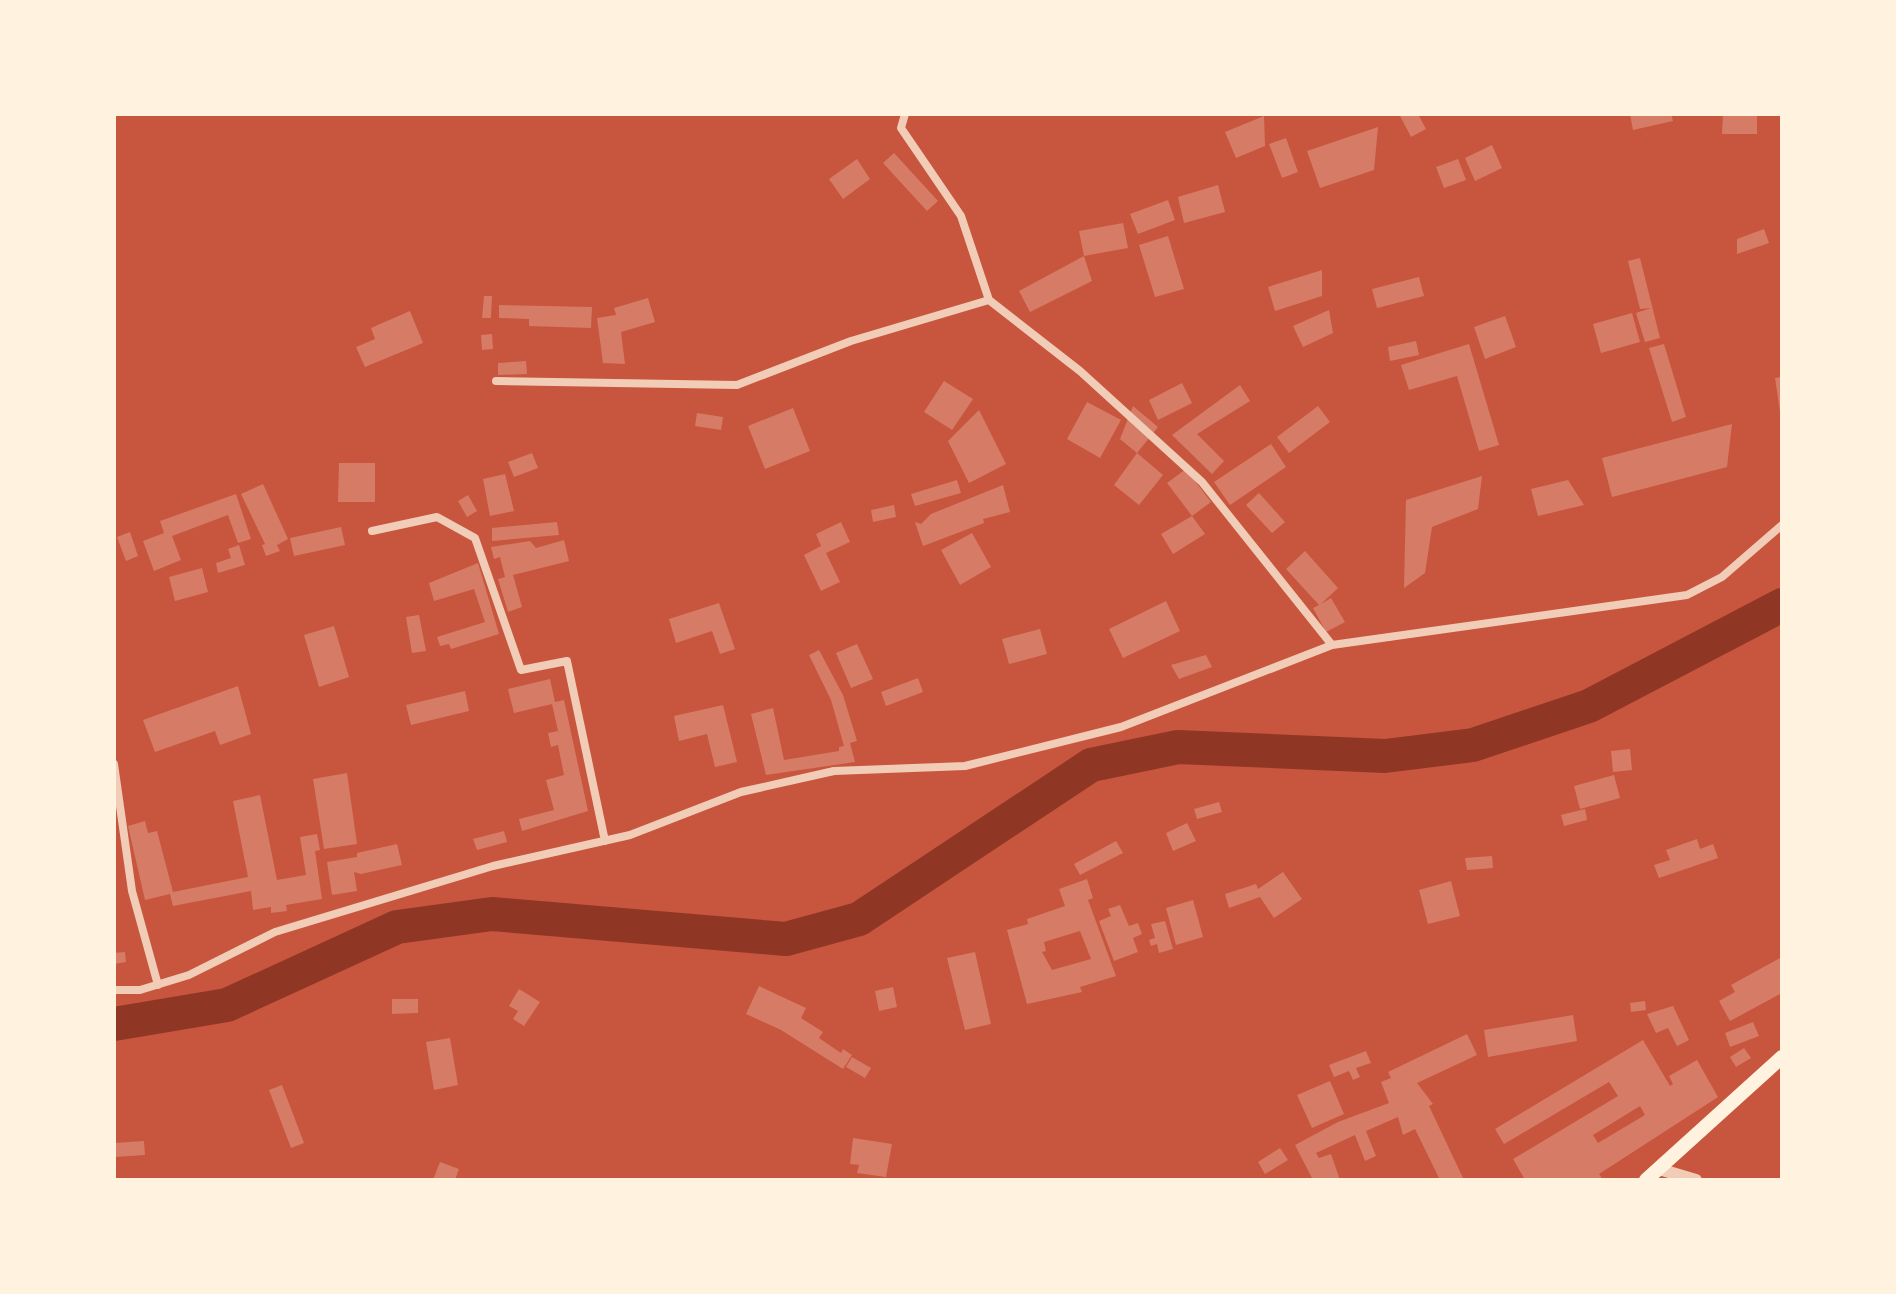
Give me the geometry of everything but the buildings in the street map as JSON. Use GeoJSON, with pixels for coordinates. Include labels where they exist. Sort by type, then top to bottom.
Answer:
{"type":"FeatureCollection","features":[{"type":"Feature","properties":{"kind":"main road"},"geometry":{"type":"LineString","coordinates":[[1646,1180],[1782,1057]]}},
{"type":"Feature","properties":{"kind":"street"},"geometry":{"type":"LineString","coordinates":[[905,114],[901,128],[961,216],[989,300],[1080,371],[1202,482],[1332,645]]}},
{"type":"Feature","properties":{"kind":"street"},"geometry":{"type":"LineString","coordinates":[[496,381],[737,385],[851,341],[989,300]]}},
{"type":"Feature","properties":{"kind":"street"},"geometry":{"type":"LineString","coordinates":[[372,531],[437,517],[475,538],[521,670],[567,661],[605,841]]}},
{"type":"Feature","properties":{"kind":"street"},"geometry":{"type":"LineString","coordinates":[[114,990],[140,990],[158,985],[189,975],[275,932],[493,866],[630,835],[741,792],[834,771],[965,766],[1121,727],[1332,645],[1687,595],[1722,577],[1782,525]]}},
{"type":"Feature","properties":{"kind":"street"},"geometry":{"type":"LineString","coordinates":[[114,764],[132,891],[158,985]]}},
{"type":"Feature","properties":{"kind":"street"},"geometry":{"type":"LineString","coordinates":[[1659,1169],[1696,1180]]}},
{"type":"Feature","properties":{"kind":"waterway"},"geometry":{"type":"LineString","coordinates":[[114,1024],[227,1005],[397,927],[492,914],[786,939],[859,919],[1091,765],[1178,747],[1385,756],[1473,745],[1589,706],[1782,605]]}}]}
